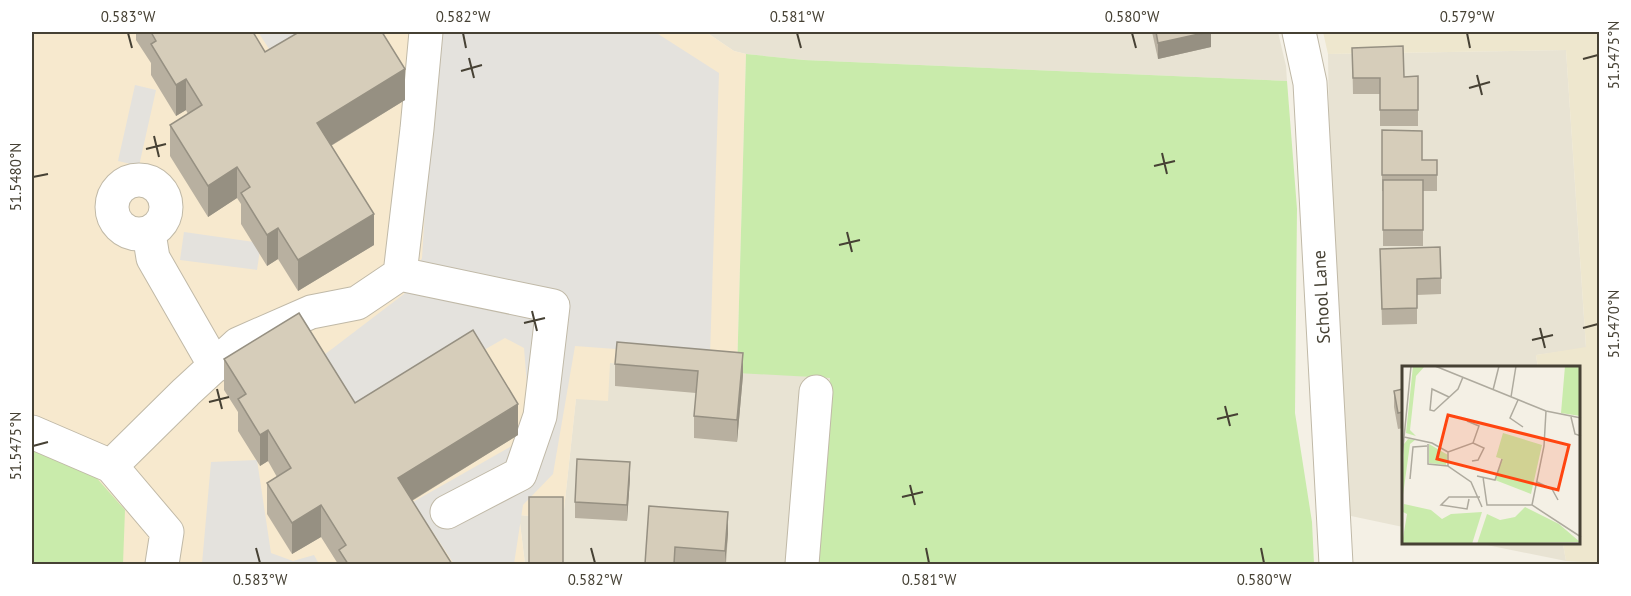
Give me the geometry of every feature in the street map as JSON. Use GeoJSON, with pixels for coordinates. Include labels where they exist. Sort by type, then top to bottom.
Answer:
{"type":"FeatureCollection","features":[{"type":"Feature","properties":{"kind":"street"},"geometry":{"type":"LineString","coordinates":[[400,274],[426,32]]}},
{"type":"Feature","properties":{"kind":"street","name":"School Lane"},"geometry":{"type":"LineString","coordinates":[[1299,32],[1310,83],[1338,564]]}},
{"type":"Feature","properties":{"kind":"street"},"geometry":{"type":"LineString","coordinates":[[149,233],[153,258],[214,366]]}},
{"type":"Feature","properties":{"kind":"street"},"geometry":{"type":"LineString","coordinates":[[111,466],[238,344],[311,312],[357,303],[400,274],[553,306],[540,416],[520,474],[447,512]]}},
{"type":"Feature","properties":{"kind":"street"},"geometry":{"type":"LineString","coordinates":[[802,564],[816,392]]}},
{"type":"Feature","properties":{"kind":"street"},"geometry":{"type":"LineString","coordinates":[[32,432],[111,466],[167,532],[162,564]]}},
{"type":"Feature","properties":{"kind":"shaded area"},"geometry":{"type":"Polygon","coordinates":[[[32,32],[706,32],[734,51],[746,54],[737,373],[610,363],[608,401],[576,399],[563,519],[519,515],[525,564],[32,564],[32,32]]]}},
{"type":"Feature","properties":{"kind":"shaded area"},"geometry":{"type":"Polygon","coordinates":[[[258,32],[340,32],[281,67],[258,32]]]}},
{"type":"Feature","properties":{"kind":"shaded area"},"geometry":{"type":"Polygon","coordinates":[[[436,32],[655,32],[719,73],[710,356],[575,346],[553,474],[523,505],[514,564],[454,564],[413,502],[531,435],[524,348],[505,338],[363,419],[324,355],[404,294],[422,258],[436,32]]]}},
{"type":"Feature","properties":{"kind":"shaded area"},"geometry":{"type":"Polygon","coordinates":[[[706,32],[1278,32],[1287,81],[804,60],[734,51],[706,32]]]}},
{"type":"Feature","properties":{"kind":"shaded area"},"geometry":{"type":"Polygon","coordinates":[[[1323,32],[1599,32],[1599,563],[1566,561],[1563,545],[1580,545],[1580,366],[1538,366],[1536,355],[1586,347],[1566,50],[1328,54],[1323,32]]]}},
{"type":"Feature","properties":{"kind":"shaded area"},"geometry":{"type":"Polygon","coordinates":[[[1566,50],[1586,348],[1536,355],[1538,366],[1402,366],[1402,527],[1351,516],[1320,403],[1330,196],[1328,54],[1566,50]]]}},
{"type":"Feature","properties":{"kind":"shaded area"},"geometry":{"type":"Polygon","coordinates":[[[135,85],[156,90],[139,166],[118,161],[135,85]]]}},
{"type":"Feature","properties":{"kind":"shaded area"},"geometry":{"type":"Polygon","coordinates":[[[184,232],[261,243],[257,270],[180,260],[184,232]]]}},
{"type":"Feature","properties":{"kind":"shaded area"},"geometry":{"type":"Polygon","coordinates":[[[610,363],[830,378],[809,564],[525,564],[519,515],[563,519],[576,398],[610,363]]]}},
{"type":"Feature","properties":{"kind":"shaded area"},"geometry":{"type":"Polygon","coordinates":[[[257,460],[271,553],[293,561],[314,555],[319,564],[202,564],[211,462],[257,460]]]}},
{"type":"Feature","properties":{"kind":"shaded area"},"geometry":{"type":"Polygon","coordinates":[[[1487,545],[1563,545],[1566,561],[1487,545]]]}},
{"type":"Feature","properties":{"kind":"green space"},"geometry":{"type":"Polygon","coordinates":[[[746,54],[804,60],[1287,81],[1297,209],[1295,413],[1312,522],[1314,564],[809,564],[830,378],[737,373],[746,54]]]}},
{"type":"Feature","properties":{"kind":"green space"},"geometry":{"type":"Polygon","coordinates":[[[32,446],[86,466],[125,510],[123,564],[32,564],[32,446]]]}},
{"type":"Feature","properties":{"kind":"building"},"geometry":{"type":"Polygon","coordinates":[[[151,32],[253,32],[265,52],[299,32],[382,32],[405,69],[317,123],[374,214],[298,260],[278,228],[267,235],[241,193],[250,187],[237,167],[208,186],[170,125],[202,105],[186,79],[176,85],[151,44],[156,41],[151,32]]]}},
{"type":"Feature","properties":{"kind":"building"},"geometry":{"type":"Polygon","coordinates":[[[1156,32],[1208,32],[1158,43],[1156,32]]]}},
{"type":"Feature","properties":{"kind":"building"},"geometry":{"type":"Polygon","coordinates":[[[1403,46],[1404,77],[1418,76],[1418,110],[1380,110],[1380,78],[1353,78],[1352,48],[1403,46]]]}},
{"type":"Feature","properties":{"kind":"building"},"geometry":{"type":"Polygon","coordinates":[[[1382,130],[1422,131],[1422,160],[1437,160],[1437,175],[1382,175],[1382,130]]]}},
{"type":"Feature","properties":{"kind":"building"},"geometry":{"type":"Polygon","coordinates":[[[1383,180],[1423,180],[1423,230],[1383,230],[1383,180]]]}},
{"type":"Feature","properties":{"kind":"building"},"geometry":{"type":"Polygon","coordinates":[[[1440,247],[1441,278],[1417,279],[1417,308],[1382,309],[1380,249],[1440,247]]]}},
{"type":"Feature","properties":{"kind":"building"},"geometry":{"type":"Polygon","coordinates":[[[299,313],[355,403],[473,330],[518,404],[398,478],[452,564],[348,564],[339,550],[346,545],[321,505],[292,523],[267,483],[291,468],[268,430],[260,435],[238,399],[246,394],[224,359],[299,313]]]}},
{"type":"Feature","properties":{"kind":"building"},"geometry":{"type":"Polygon","coordinates":[[[617,342],[743,353],[737,420],[694,416],[698,371],[615,364],[617,342]]]}},
{"type":"Feature","properties":{"kind":"building"},"geometry":{"type":"Polygon","coordinates":[[[1402,389],[1402,412],[1398,413],[1394,391],[1402,389]]]}},
{"type":"Feature","properties":{"kind":"building"},"geometry":{"type":"Polygon","coordinates":[[[577,459],[630,462],[627,505],[575,502],[577,459]]]}},
{"type":"Feature","properties":{"kind":"building"},"geometry":{"type":"Polygon","coordinates":[[[529,497],[563,497],[563,564],[529,564],[529,497]]]}},
{"type":"Feature","properties":{"kind":"building"},"geometry":{"type":"Polygon","coordinates":[[[649,506],[728,512],[725,551],[675,547],[674,564],[645,564],[649,506]]]}}]}
